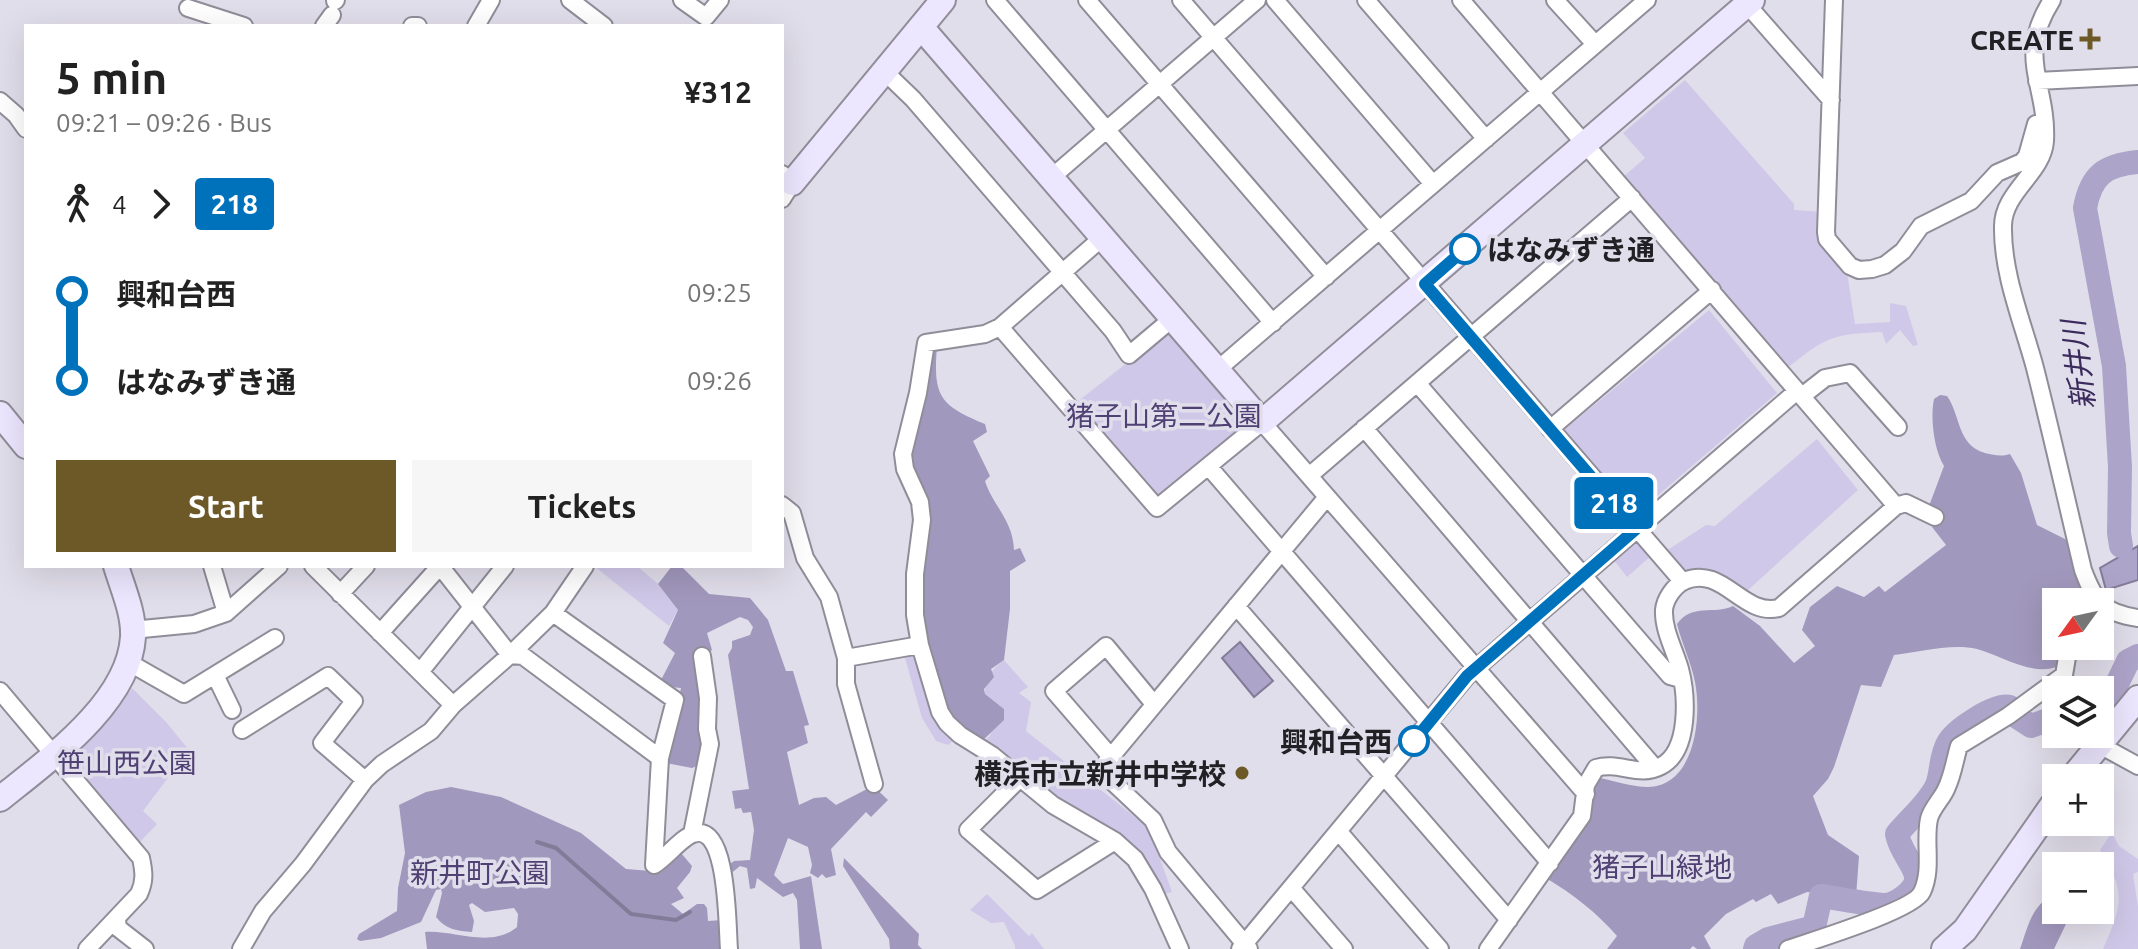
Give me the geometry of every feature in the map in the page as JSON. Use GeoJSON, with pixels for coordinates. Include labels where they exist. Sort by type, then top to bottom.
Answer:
{"type":"FeatureCollection","features":[{"type":"Feature","properties":{"kind":"street"},"geometry":{"type":"LineString","coordinates":[[480,24],[491,0]]}},
{"type":"Feature","properties":{"kind":"street"},"geometry":{"type":"LineString","coordinates":[[570,0],[601,24]]}},
{"type":"Feature","properties":{"kind":"street"},"geometry":{"type":"LineString","coordinates":[[682,0],[706,17],[720,0]]}},
{"type":"Feature","properties":{"kind":"street"},"geometry":{"type":"LineString","coordinates":[[785,185],[885,72],[943,0]]}},
{"type":"Feature","properties":{"kind":"street"},"geometry":{"type":"LineString","coordinates":[[995,0],[1273,323]]}},
{"type":"Feature","properties":{"kind":"street"},"geometry":{"type":"LineString","coordinates":[[1087,0],[1326,277]]}},
{"type":"Feature","properties":{"kind":"street"},"geometry":{"type":"LineString","coordinates":[[1181,0],[1683,582]]}},
{"type":"Feature","properties":{"kind":"street"},"geometry":{"type":"LineString","coordinates":[[1052,177],[1257,0]]}},
{"type":"Feature","properties":{"kind":"street"},"geometry":{"type":"LineString","coordinates":[[1275,0],[1433,184]]}},
{"type":"Feature","properties":{"kind":"street"},"geometry":{"type":"LineString","coordinates":[[1366,0],[1486,139]]}},
{"type":"Feature","properties":{"kind":"street"},"geometry":{"type":"LineString","coordinates":[[1461,0],[1896,506]]}},
{"type":"Feature","properties":{"kind":"street"},"geometry":{"type":"LineString","coordinates":[[1555,0],[1595,44]]}},
{"type":"Feature","properties":{"kind":"street"},"geometry":{"type":"LineString","coordinates":[[1217,370],[1647,0]]}},
{"type":"Feature","properties":{"kind":"street"},"geometry":{"type":"LineString","coordinates":[[1834,0],[1827,239],[1844,261],[1859,270],[1885,265],[1903,251],[1921,226],[1971,201],[1997,173],[2022,162],[2027,156],[2036,124],[2044,122]]}},
{"type":"Feature","properties":{"kind":"street"},"geometry":{"type":"LineString","coordinates":[[2052,0],[2036,34],[2033,52],[2045,145],[2005,211],[2004,245],[2008,273],[2035,369],[2087,588]]}},
{"type":"Feature","properties":{"kind":"street"},"geometry":{"type":"LineString","coordinates":[[1000,327],[1157,508],[1425,284],[1748,2],[1831,100]]}},
{"type":"Feature","properties":{"kind":"street"},"geometry":{"type":"LineString","coordinates":[[188,8],[238,24]]}},
{"type":"Feature","properties":{"kind":"street"},"geometry":{"type":"LineString","coordinates":[[921,27],[1586,794]]}},
{"type":"Feature","properties":{"kind":"street"},"geometry":{"type":"LineString","coordinates":[[885,72],[913,99],[1113,331],[1129,355],[1173,318]]}},
{"type":"Feature","properties":{"kind":"street"},"geometry":{"type":"LineString","coordinates":[[2037,81],[2138,76]]}},
{"type":"Feature","properties":{"kind":"street"},"geometry":{"type":"LineString","coordinates":[[0,101],[24,126]]}},
{"type":"Feature","properties":{"kind":"street"},"geometry":{"type":"LineString","coordinates":[[1309,476],[1632,198]]}},
{"type":"Feature","properties":{"kind":"street"},"geometry":{"type":"LineString","coordinates":[[1103,237],[1000,327],[985,334],[926,343],[903,454],[905,469],[920,502],[922,520],[914,591],[920,645],[940,712],[947,723],[1053,805],[1115,841],[1135,859],[1153,889],[1180,949]]}},
{"type":"Feature","properties":{"kind":"street"},"geometry":{"type":"LineString","coordinates":[[1550,429],[1712,290]]}},
{"type":"Feature","properties":{"kind":"street"},"geometry":{"type":"LineString","coordinates":[[1327,497],[1100,770],[1153,820],[1168,852],[1244,947],[1476,667],[1799,393],[1825,378],[1850,373],[1898,427]]}},
{"type":"Feature","properties":{"kind":"street"},"geometry":{"type":"LineString","coordinates":[[1417,383],[1670,676],[1681,679]]}},
{"type":"Feature","properties":{"kind":"street"},"geometry":{"type":"LineString","coordinates":[[0,414],[24,444]]}},
{"type":"Feature","properties":{"kind":"street"},"geometry":{"type":"LineString","coordinates":[[1364,428],[1655,768]]}},
{"type":"Feature","properties":{"kind":"street"},"geometry":{"type":"LineString","coordinates":[[1209,467],[1550,863]]}},
{"type":"Feature","properties":{"kind":"street"},"geometry":{"type":"LineString","coordinates":[[1488,949],[1582,816],[1589,776],[1596,768],[1614,766],[1641,773],[1672,758],[1679,743],[1684,714],[1681,679],[1665,623],[1664,609],[1674,589],[1683,582],[1706,578],[1730,588],[1757,609],[1768,611],[1779,608],[1896,506],[1906,503],[1935,517]]}},
{"type":"Feature","properties":{"kind":"street"},"geometry":{"type":"LineString","coordinates":[[784,507],[792,513],[805,558],[829,597],[846,658],[846,684],[874,784]]}},
{"type":"Feature","properties":{"kind":"street"},"geometry":{"type":"LineString","coordinates":[[0,799],[53,756],[112,696],[122,681],[132,630],[127,598],[117,568]]}},
{"type":"Feature","properties":{"kind":"street"},"geometry":{"type":"LineString","coordinates":[[213,568],[226,613]]}},
{"type":"Feature","properties":{"kind":"street"},"geometry":{"type":"LineString","coordinates":[[132,630],[194,624],[226,613],[277,568]]}},
{"type":"Feature","properties":{"kind":"street"},"geometry":{"type":"LineString","coordinates":[[315,568],[453,705]]}},
{"type":"Feature","properties":{"kind":"street"},"geometry":{"type":"LineString","coordinates":[[340,594],[364,568]]}},
{"type":"Feature","properties":{"kind":"street"},"geometry":{"type":"LineString","coordinates":[[380,633],[438,568]]}},
{"type":"Feature","properties":{"kind":"street"},"geometry":{"type":"LineString","coordinates":[[442,568],[510,655],[523,656],[660,758]]}},
{"type":"Feature","properties":{"kind":"street"},"geometry":{"type":"LineString","coordinates":[[420,672],[503,568]]}},
{"type":"Feature","properties":{"kind":"street"},"geometry":{"type":"LineString","coordinates":[[241,949],[263,911],[303,864],[365,780],[382,764],[431,731],[453,705],[510,655],[553,613],[584,568]]}},
{"type":"Feature","properties":{"kind":"street"},"geometry":{"type":"LineString","coordinates":[[1236,606],[1509,920]]}},
{"type":"Feature","properties":{"kind":"street"},"geometry":{"type":"LineString","coordinates":[[553,613],[675,700],[660,758],[654,865],[692,834],[703,834],[712,840],[721,857],[729,949]]}},
{"type":"Feature","properties":{"kind":"street"},"geometry":{"type":"LineString","coordinates":[[2114,613],[2138,618]]}},
{"type":"Feature","properties":{"kind":"street"},"geometry":{"type":"LineString","coordinates":[[128,662],[184,694],[275,638]]}},
{"type":"Feature","properties":{"kind":"street"},"geometry":{"type":"LineString","coordinates":[[846,658],[920,645]]}},
{"type":"Feature","properties":{"kind":"street"},"geometry":{"type":"LineString","coordinates":[[1111,757],[1054,691],[1106,646],[1154,704]]}},
{"type":"Feature","properties":{"kind":"street"},"geometry":{"type":"LineString","coordinates":[[692,834],[710,744],[702,656]]}},
{"type":"Feature","properties":{"kind":"street"},"geometry":{"type":"LineString","coordinates":[[1788,949],[1914,902],[1922,893],[1928,864],[1930,814],[1948,786],[1959,746],[2008,716],[2064,675],[2067,660]]}},
{"type":"Feature","properties":{"kind":"street"},"geometry":{"type":"LineString","coordinates":[[215,675],[232,710]]}},
{"type":"Feature","properties":{"kind":"street"},"geometry":{"type":"LineString","coordinates":[[242,730],[328,676],[354,701],[322,743],[365,780]]}},
{"type":"Feature","properties":{"kind":"street"},"geometry":{"type":"LineString","coordinates":[[0,691],[141,858],[144,884],[139,894],[87,949]]}},
{"type":"Feature","properties":{"kind":"street"},"geometry":{"type":"LineString","coordinates":[[2114,726],[2138,698]]}},
{"type":"Feature","properties":{"kind":"street"},"geometry":{"type":"LineString","coordinates":[[2083,764],[2095,748]]}},
{"type":"Feature","properties":{"kind":"street"},"geometry":{"type":"LineString","coordinates":[[2105,748],[2138,766]]}},
{"type":"Feature","properties":{"kind":"street"},"geometry":{"type":"LineString","coordinates":[[1020,778],[968,830],[1037,890],[1115,841]]}},
{"type":"Feature","properties":{"kind":"street"},"geometry":{"type":"LineString","coordinates":[[1944,949],[1965,930],[2042,820]]}},
{"type":"Feature","properties":{"kind":"street"},"geometry":{"type":"LineString","coordinates":[[1339,832],[1440,949]]}},
{"type":"Feature","properties":{"kind":"street"},"geometry":{"type":"LineString","coordinates":[[1292,889],[1344,949]]}},
{"type":"Feature","properties":{"kind":"street"},"geometry":{"type":"LineString","coordinates":[[117,920],[118,928],[145,949]]}},
{"type":"Feature","properties":{"kind":"green space"},"geometry":{"type":"Polygon","coordinates":[[[1685,80],[1794,204],[1794,210],[1823,212],[1823,241],[1828,253],[1847,272],[1855,324],[1890,322],[1890,303],[1906,306],[1918,345],[1913,346],[1900,330],[1886,344],[1882,332],[1839,336],[1820,344],[1785,370],[1623,177],[1645,158],[1623,133],[1685,80]]]}},
{"type":"Feature","properties":{"kind":"green space"},"geometry":{"type":"Polygon","coordinates":[[[1709,310],[1777,393],[1635,515],[1564,430],[1709,310]]]}},
{"type":"Feature","properties":{"kind":"green space","name":"猪子山第二公園"},"geometry":{"type":"Polygon","coordinates":[[[1166,332],[1178,334],[1248,418],[1248,427],[1162,500],[1152,499],[1072,406],[1166,332]]]}},
{"type":"Feature","properties":{"kind":"green space"},"geometry":{"type":"Polygon","coordinates":[[[927,346],[937,346],[936,377],[942,397],[958,411],[985,424],[987,432],[973,441],[990,476],[985,481],[1010,530],[1014,550],[1020,548],[1026,561],[1010,571],[1010,609],[1004,660],[991,669],[994,677],[984,689],[985,694],[1004,709],[1004,720],[980,743],[950,721],[918,615],[924,520],[907,467],[927,346]]]}},
{"type":"Feature","properties":{"kind":"green space","name":"猪子山緑地"},"geometry":{"type":"Polygon","coordinates":[[[1940,395],[1947,396],[1969,444],[1985,453],[2010,454],[2021,473],[2037,525],[2069,541],[2082,588],[2042,588],[2042,660],[2057,660],[2056,667],[2026,667],[1967,647],[1894,655],[1881,687],[1861,685],[1834,767],[1813,796],[1828,835],[1859,856],[1856,897],[1807,892],[1778,904],[1771,894],[1756,902],[1753,899],[1726,914],[1704,936],[1711,949],[1693,946],[1690,949],[1607,949],[1617,936],[1584,904],[1546,878],[1593,783],[1600,778],[1642,787],[1664,784],[1685,763],[1696,730],[1697,697],[1677,624],[1696,611],[1733,606],[1760,626],[1794,663],[1815,646],[1802,630],[1810,607],[1837,586],[1864,597],[1879,586],[1885,592],[1946,545],[1932,527],[1943,518],[1929,506],[1944,466],[1935,443],[1934,399],[1940,395]]]}},
{"type":"Feature","properties":{"kind":"green space"},"geometry":{"type":"Polygon","coordinates":[[[1817,439],[1858,490],[1746,592],[1716,574],[1682,569],[1666,551],[1706,525],[1715,526],[1817,439]]]}},
{"type":"Feature","properties":{"kind":"green space"},"geometry":{"type":"Polygon","coordinates":[[[1633,543],[1641,543],[1651,556],[1627,577],[1613,559],[1633,543]]]}},
{"type":"Feature","properties":{"kind":"green space"},"geometry":{"type":"Polygon","coordinates":[[[596,568],[639,568],[658,584],[678,610],[669,626],[596,568]]]}},
{"type":"Feature","properties":{"kind":"green space"},"geometry":{"type":"Polygon","coordinates":[[[670,568],[683,568],[709,594],[750,598],[768,620],[786,671],[793,671],[809,725],[804,726],[808,743],[787,752],[799,805],[814,798],[826,797],[836,805],[869,788],[871,784],[888,800],[871,817],[866,812],[831,849],[836,875],[826,878],[822,874],[818,878],[810,873],[812,865],[808,847],[788,838],[774,875],[783,884],[811,876],[822,949],[800,949],[797,900],[793,893],[783,897],[757,878],[755,888],[750,889],[747,868],[740,866],[729,875],[726,867],[734,861],[750,860],[754,830],[751,812],[743,813],[741,808],[735,809],[732,791],[749,789],[728,655],[732,641],[750,635],[753,627],[748,620],[740,617],[707,633],[712,650],[699,659],[704,740],[697,766],[692,768],[666,763],[681,688],[671,687],[661,680],[675,653],[663,643],[678,610],[658,584],[670,568]]]}},
{"type":"Feature","properties":{"kind":"green space"},"geometry":{"type":"Polygon","coordinates":[[[915,648],[958,737],[948,745],[936,741],[922,718],[903,651],[915,648]]]}},
{"type":"Feature","properties":{"kind":"green space"},"geometry":{"type":"Polygon","coordinates":[[[1004,660],[1028,687],[1019,693],[1031,702],[1026,731],[1149,828],[1172,892],[1161,895],[1136,854],[1047,795],[980,743],[989,737],[1004,709],[985,694],[990,674],[1004,660]]]}},
{"type":"Feature","properties":{"kind":"green space","name":"笹山西公園"},"geometry":{"type":"Polygon","coordinates":[[[132,688],[189,750],[143,811],[157,824],[140,842],[72,764],[74,752],[120,706],[132,688]]]}},
{"type":"Feature","properties":{"kind":"green space","name":"新井町公園"},"geometry":{"type":"Polygon","coordinates":[[[451,787],[501,797],[581,833],[626,869],[651,871],[681,853],[692,866],[677,888],[684,898],[671,904],[683,914],[697,904],[704,904],[708,921],[722,920],[725,949],[427,949],[425,932],[484,938],[496,937],[517,927],[518,914],[514,908],[485,912],[472,903],[469,905],[474,921],[472,932],[447,927],[436,917],[441,889],[436,890],[421,922],[381,938],[360,941],[357,939],[359,934],[397,911],[405,853],[399,805],[426,792],[451,787]]]}},
{"type":"Feature","properties":{"kind":"green space"},"geometry":{"type":"Polygon","coordinates":[[[2109,836],[2114,836],[2119,846],[2138,859],[2138,872],[2133,874],[2138,906],[2138,949],[2103,949],[2114,924],[2119,899],[2114,875],[2114,852],[2100,850],[2109,836]]]}},
{"type":"Feature","properties":{"kind":"green space"},"geometry":{"type":"Polygon","coordinates":[[[844,858],[919,934],[918,945],[922,949],[890,949],[889,939],[843,866],[844,858]]]}},
{"type":"Feature","properties":{"kind":"green space"},"geometry":{"type":"Polygon","coordinates":[[[987,894],[1029,936],[1032,933],[1044,949],[1015,949],[1004,922],[991,923],[970,910],[987,894]]]}},
{"type":"Feature","properties":{"kind":"green space"},"geometry":{"type":"Polygon","coordinates":[[[2042,903],[2042,924],[2066,924],[2054,949],[2020,949],[2028,925],[2042,903]]]}},
{"type":"Feature","properties":{"kind":"shaded area"},"geometry":{"type":"Polygon","coordinates":[[[2138,546],[2138,580],[2105,588],[2100,568],[2138,546]]]}},
{"type":"Feature","properties":{"kind":"shaded area"},"geometry":{"type":"Polygon","coordinates":[[[1240,642],[1273,681],[1254,697],[1222,658],[1240,642]]]}},
{"type":"Feature","properties":{"kind":"waterway","name":"新井川"},"geometry":{"type":"LineString","coordinates":[[2121,546],[2114,366],[2085,208],[2091,187],[2101,174],[2117,166],[2138,162]]}},
{"type":"Feature","properties":{"kind":"waterway","name":"新井川"},"geometry":{"type":"LineString","coordinates":[[2114,688],[2128,661],[2138,656]]}},
{"type":"Feature","properties":{"kind":"waterway","name":"新井川"},"geometry":{"type":"LineString","coordinates":[[1755,949],[1768,939],[1814,927],[1821,896],[1884,905],[1904,896],[1913,888],[1916,874],[1897,834],[1933,792],[1948,743],[1976,719],[2003,707],[2010,707],[2017,717],[2031,726],[2042,722]]}},
{"type":"Feature","properties":{"kind":"waterway"},"geometry":{"type":"LineString","coordinates":[[537,842],[556,848],[631,914],[676,920],[690,912]]}},
{"type":"Feature","properties":{"kind":"bus line","name":"218"},"geometry":{"type":"LineString","coordinates":[[1414,741],[1467,676],[1636,529],[1425,284],[1465,249]]}},
{"type":"Feature","properties":{"kind":"place","name":"CREATE"},"geometry":{"type":"Point","coordinates":[2090,39]}},
{"type":"Feature","properties":{"kind":"place","name":"はなみずき通"},"geometry":{"type":"Point","coordinates":[1465,249]}},
{"type":"Feature","properties":{"kind":"place","name":"興和台西"},"geometry":{"type":"Point","coordinates":[1414,741]}},
{"type":"Feature","properties":{"kind":"place","name":"横浜市立新井中学校"},"geometry":{"type":"Point","coordinates":[1242,773]}}]}
